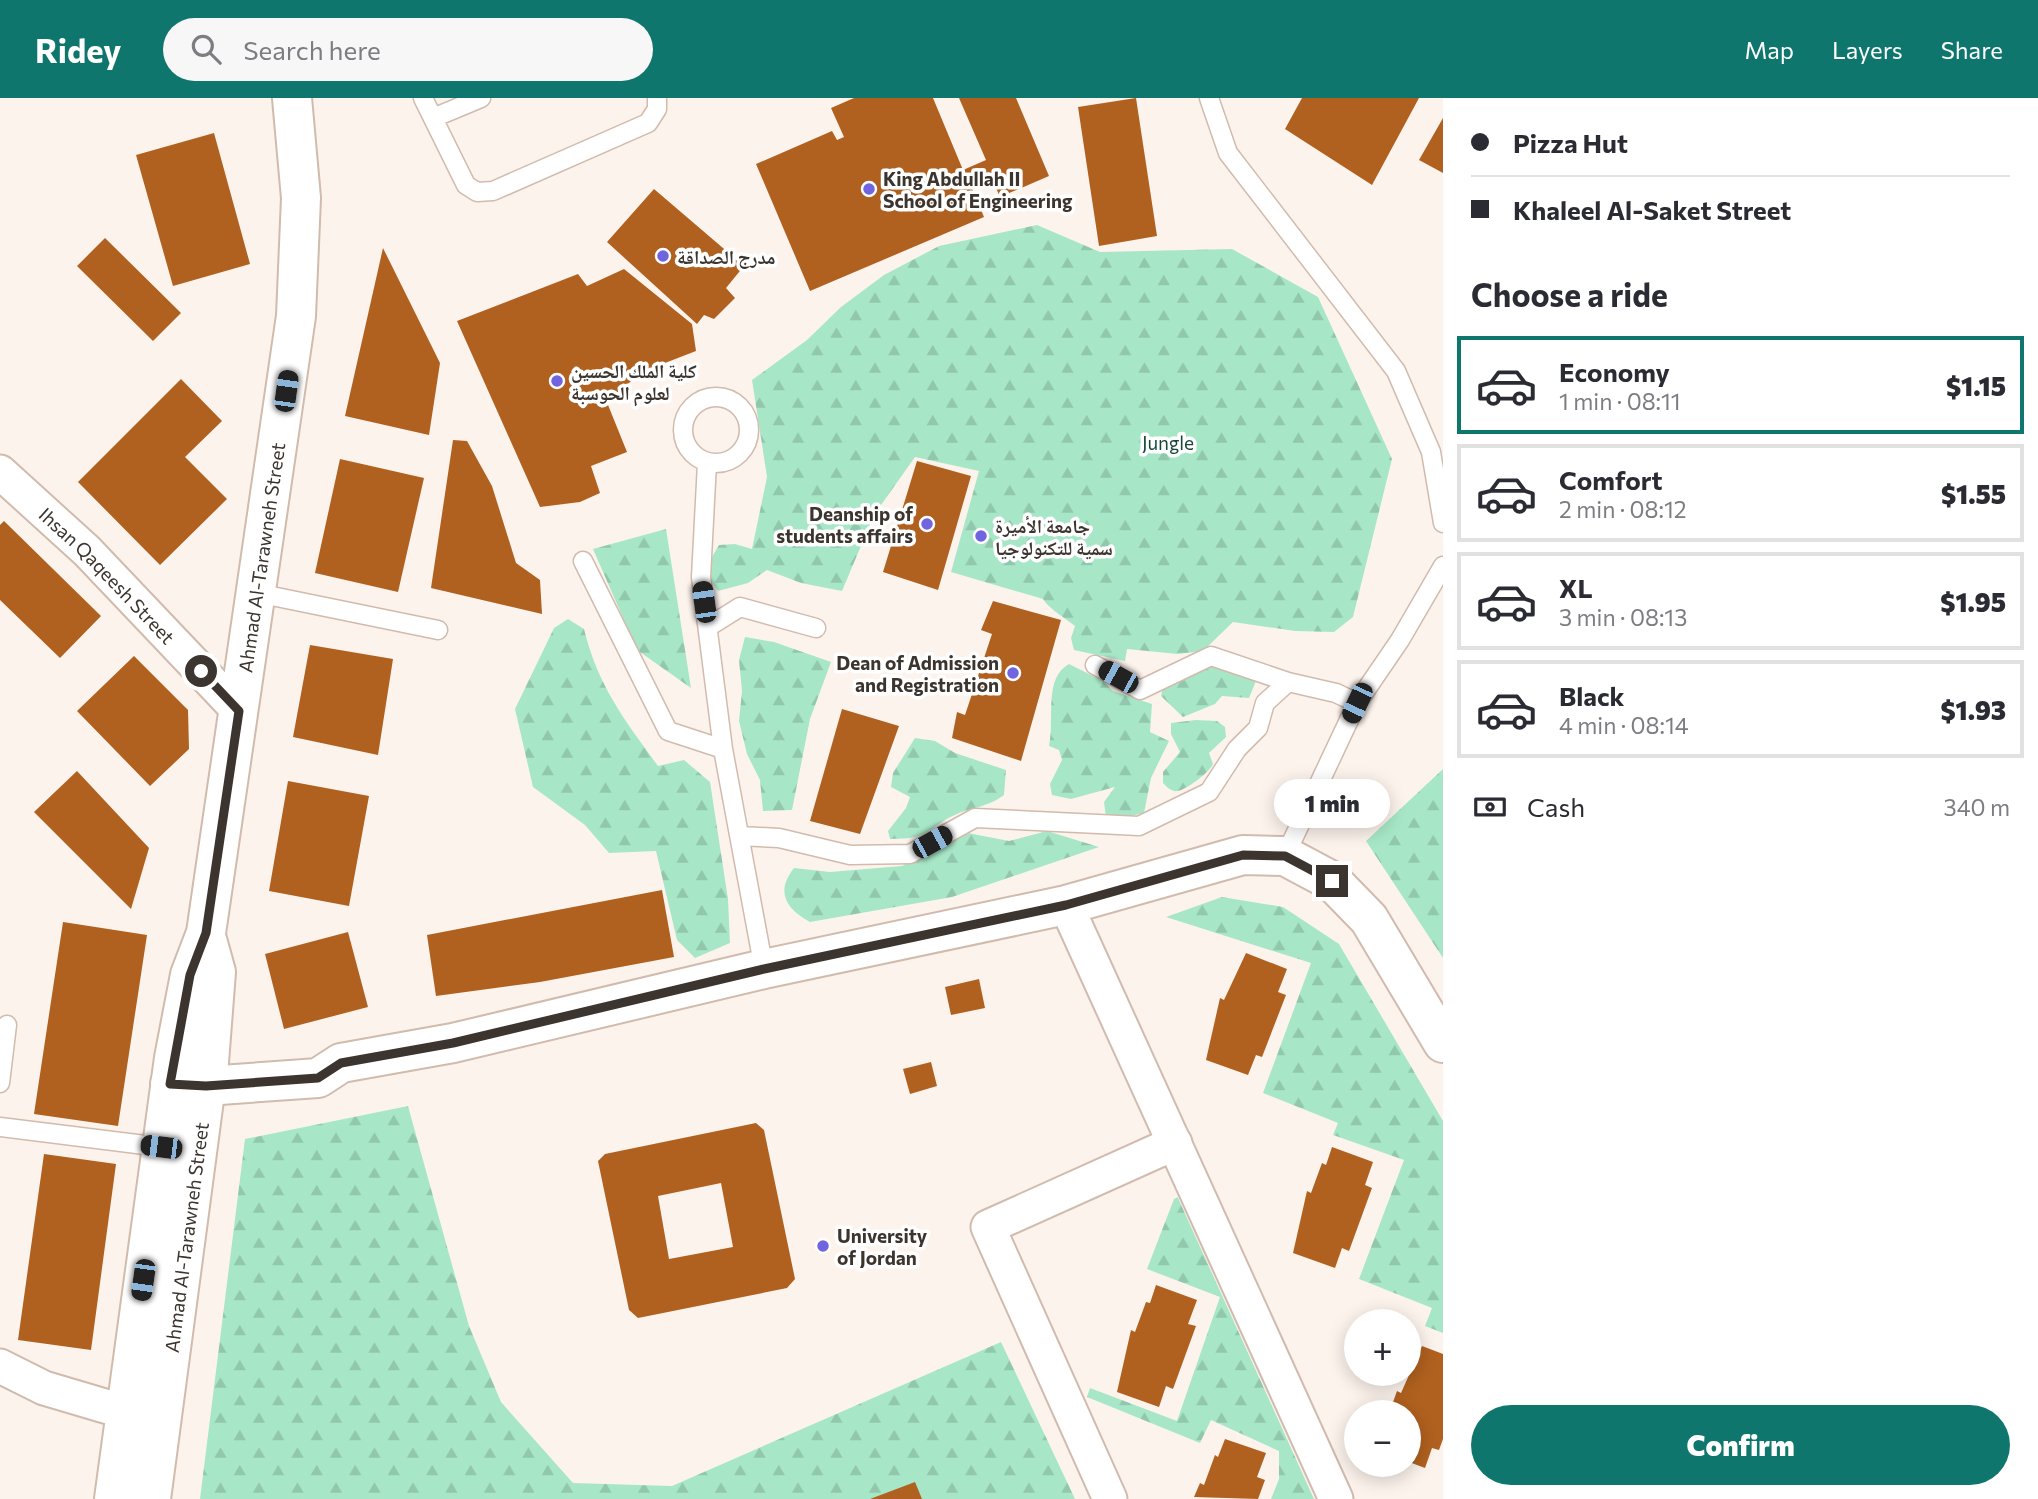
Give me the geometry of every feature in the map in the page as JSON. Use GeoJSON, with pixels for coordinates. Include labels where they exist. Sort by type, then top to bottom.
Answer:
{"type":"FeatureCollection","features":[{"type":"Feature","properties":{"kind":"street","name":"Ahmad Al-Tarawneh Street"},"geometry":{"type":"LineString","coordinates":[[114,1499],[161,1147],[190,1072],[216,972],[206,933],[296,316],[301,198],[292,98]]}},
{"type":"Feature","properties":{"kind":"street","name":"Ihsan Qaqeesh Street"},"geometry":{"type":"LineString","coordinates":[[0,472],[87,551],[239,711]]}},
{"type":"Feature","properties":{"kind":"street"},"geometry":{"type":"LineString","coordinates":[[190,1072],[318,1078],[341,1063],[453,1043],[764,969],[1066,905],[1243,855],[1285,856],[1332,881],[1370,919],[1443,1043]]}},
{"type":"Feature","properties":{"kind":"street"},"geometry":{"type":"LineString","coordinates":[[1066,905],[1336,1499]]}},
{"type":"Feature","properties":{"kind":"street","name":"Ahmad Al-Tarawneh Street"},"geometry":{"type":"LineString","coordinates":[[151,1499],[190,1072]]}},
{"type":"Feature","properties":{"kind":"street"},"geometry":{"type":"LineString","coordinates":[[1110,1499],[988,1227],[1175,1143]]}},
{"type":"Feature","properties":{"kind":"street"},"geometry":{"type":"LineString","coordinates":[[0,1366],[44,1388],[125,1412]]}},
{"type":"Feature","properties":{"kind":"lane"},"geometry":{"type":"LineString","coordinates":[[423,98],[466,185],[477,192],[493,191],[648,123],[657,109],[657,98]]}},
{"type":"Feature","properties":{"kind":"lane"},"geometry":{"type":"LineString","coordinates":[[433,118],[481,98]]}},
{"type":"Feature","properties":{"kind":"lane"},"geometry":{"type":"LineString","coordinates":[[1209,98],[1228,153],[1396,371],[1431,452],[1443,523]]}},
{"type":"Feature","properties":{"kind":"lane"},"geometry":{"type":"LineString","coordinates":[[707,463],[701,577],[723,749],[764,969]]}},
{"type":"Feature","properties":{"kind":"lane"},"geometry":{"type":"LineString","coordinates":[[583,561],[668,731],[723,749]]}},
{"type":"Feature","properties":{"kind":"lane"},"geometry":{"type":"LineString","coordinates":[[1285,856],[1357,703],[1400,640],[1443,566]]}},
{"type":"Feature","properties":{"kind":"lane"},"geometry":{"type":"LineString","coordinates":[[257,593],[438,630]]}},
{"type":"Feature","properties":{"kind":"lane"},"geometry":{"type":"LineString","coordinates":[[708,627],[740,607],[816,628]]}},
{"type":"Feature","properties":{"kind":"lane"},"geometry":{"type":"LineString","coordinates":[[1095,665],[1140,690],[1211,656],[1288,682],[1336,693],[1357,703]]}},
{"type":"Feature","properties":{"kind":"lane"},"geometry":{"type":"LineString","coordinates":[[740,836],[779,838],[850,855],[910,854],[975,818],[1139,826],[1209,792],[1237,749],[1258,728],[1265,703],[1288,682]]}},
{"type":"Feature","properties":{"kind":"lane"},"geometry":{"type":"LineString","coordinates":[[0,1083],[7,1025]]}},
{"type":"Feature","properties":{"kind":"lane"},"geometry":{"type":"LineString","coordinates":[[0,1127],[161,1147]]}},
{"type":"Feature","properties":{"kind":"green space","name":"Jungle"},"geometry":{"type":"Polygon","coordinates":[[[1037,225],[1100,252],[1232,249],[1318,297],[1392,459],[1353,617],[1334,632],[1295,631],[1233,622],[1203,651],[1178,654],[1127,649],[1125,661],[1074,650],[1071,638],[1075,626],[1043,599],[951,572],[979,471],[915,457],[874,515],[842,591],[801,583],[767,570],[748,583],[718,591],[711,579],[709,568],[712,557],[719,545],[735,544],[752,549],[767,477],[752,380],[807,340],[841,307],[884,275],[939,246],[1037,225]]]}},
{"type":"Feature","properties":{"kind":"green space"},"geometry":{"type":"Polygon","coordinates":[[[666,529],[691,688],[637,650],[593,549],[666,529]]]}},
{"type":"Feature","properties":{"kind":"green space"},"geometry":{"type":"Polygon","coordinates":[[[568,619],[584,629],[605,685],[623,717],[658,766],[684,760],[710,782],[728,899],[730,943],[695,958],[677,940],[656,851],[609,853],[585,825],[533,787],[515,709],[554,628],[568,619]]]}},
{"type":"Feature","properties":{"kind":"green space"},"geometry":{"type":"Polygon","coordinates":[[[745,637],[774,642],[831,662],[810,719],[792,810],[763,811],[760,780],[747,754],[739,721],[742,691],[739,660],[745,637]]]}},
{"type":"Feature","properties":{"kind":"green space"},"geometry":{"type":"Polygon","coordinates":[[[1187,659],[1258,676],[1249,698],[1222,696],[1215,704],[1183,717],[1161,696],[1165,676],[1187,659]]]}},
{"type":"Feature","properties":{"kind":"green space"},"geometry":{"type":"Polygon","coordinates":[[[1069,664],[1103,681],[1113,691],[1152,704],[1150,732],[1169,741],[1151,778],[1144,813],[1120,818],[1106,817],[1104,802],[1115,787],[1071,799],[1052,795],[1050,784],[1062,760],[1059,750],[1049,746],[1053,689],[1061,670],[1069,664]]]}},
{"type":"Feature","properties":{"kind":"green space"},"geometry":{"type":"Polygon","coordinates":[[[1217,721],[1225,727],[1226,737],[1209,753],[1213,764],[1207,772],[1187,787],[1173,791],[1163,783],[1163,772],[1180,752],[1171,734],[1171,723],[1217,721]]]}},
{"type":"Feature","properties":{"kind":"green space"},"geometry":{"type":"Polygon","coordinates":[[[915,738],[935,741],[955,753],[1006,770],[1004,795],[986,805],[957,814],[922,835],[890,839],[888,831],[906,808],[910,797],[891,787],[893,773],[915,738]]]}},
{"type":"Feature","properties":{"kind":"green space"},"geometry":{"type":"Polygon","coordinates":[[[1443,769],[1443,958],[1366,841],[1443,769]]]}},
{"type":"Feature","properties":{"kind":"green space"},"geometry":{"type":"Polygon","coordinates":[[[1047,831],[1099,847],[952,897],[810,922],[789,906],[784,892],[794,868],[830,872],[902,866],[968,833],[1009,841],[1047,831]]]}},
{"type":"Feature","properties":{"kind":"green space"},"geometry":{"type":"Polygon","coordinates":[[[1222,897],[1283,907],[1339,944],[1443,1121],[1443,1333],[1425,1326],[1432,1308],[1359,1279],[1404,1160],[1333,1135],[1338,1123],[1263,1093],[1311,963],[1166,917],[1222,897]]]}},
{"type":"Feature","properties":{"kind":"green space"},"geometry":{"type":"Polygon","coordinates":[[[408,1106],[469,1326],[501,1402],[573,1483],[672,1486],[1001,1342],[1075,1499],[200,1499],[245,1139],[408,1106]]]}},
{"type":"Feature","properties":{"kind":"green space"},"geometry":{"type":"Polygon","coordinates":[[[1178,1197],[1314,1499],[1271,1499],[1279,1479],[1279,1451],[1211,1420],[1200,1443],[1087,1397],[1090,1388],[1177,1421],[1220,1297],[1147,1269],[1174,1199],[1178,1197]]]}},
{"type":"Feature","properties":{"kind":"building","name":"King Abdullah II School of Engineering"},"geometry":{"type":"Polygon","coordinates":[[[854,98],[933,98],[963,170],[986,160],[959,98],[1016,98],[1049,176],[1000,197],[989,172],[969,181],[984,217],[810,291],[756,164],[832,131],[837,140],[844,137],[831,108],[854,98]]]}},
{"type":"Feature","properties":{"kind":"building"},"geometry":{"type":"Polygon","coordinates":[[[1136,98],[1157,236],[1099,246],[1078,107],[1136,98]]]}},
{"type":"Feature","properties":{"kind":"building"},"geometry":{"type":"Polygon","coordinates":[[[1302,98],[1419,98],[1372,185],[1285,129],[1302,98]]]}},
{"type":"Feature","properties":{"kind":"building"},"geometry":{"type":"Polygon","coordinates":[[[1443,118],[1443,173],[1419,160],[1443,118]]]}},
{"type":"Feature","properties":{"kind":"building"},"geometry":{"type":"Polygon","coordinates":[[[214,133],[250,264],[173,286],[136,155],[214,133]]]}},
{"type":"Feature","properties":{"kind":"building"},"geometry":{"type":"Polygon","coordinates":[[[654,189],[744,266],[726,288],[735,298],[714,319],[704,315],[697,324],[607,242],[654,189]]]}},
{"type":"Feature","properties":{"kind":"building"},"geometry":{"type":"Polygon","coordinates":[[[105,238],[181,313],[153,341],[77,266],[105,238]]]}},
{"type":"Feature","properties":{"kind":"building"},"geometry":{"type":"Polygon","coordinates":[[[383,248],[440,363],[429,435],[345,416],[383,248]]]}},
{"type":"Feature","properties":{"kind":"building","name":"كلية الملك الحسين لعلوم الحوسبة"},"geometry":{"type":"Polygon","coordinates":[[[624,269],[692,324],[696,351],[639,373],[622,390],[606,400],[627,452],[591,466],[600,493],[580,502],[540,507],[457,321],[578,274],[587,286],[624,269]]]}},
{"type":"Feature","properties":{"kind":"building"},"geometry":{"type":"Polygon","coordinates":[[[181,379],[222,421],[185,457],[227,499],[160,565],[78,482],[181,379]]]}},
{"type":"Feature","properties":{"kind":"building"},"geometry":{"type":"Polygon","coordinates":[[[453,440],[467,441],[492,486],[516,563],[540,580],[542,614],[431,588],[453,440]]]}},
{"type":"Feature","properties":{"kind":"building"},"geometry":{"type":"Polygon","coordinates":[[[340,459],[424,478],[398,592],[315,573],[340,459]]]}},
{"type":"Feature","properties":{"kind":"building","name":"Deanship of students affairs"},"geometry":{"type":"Polygon","coordinates":[[[917,461],[971,476],[938,590],[883,572],[917,461]]]}},
{"type":"Feature","properties":{"kind":"building"},"geometry":{"type":"Polygon","coordinates":[[[4,521],[101,616],[60,658],[0,600],[0,525],[4,521]]]}},
{"type":"Feature","properties":{"kind":"building","name":"Dean of Admission and Registration"},"geometry":{"type":"Polygon","coordinates":[[[993,601],[1061,620],[1021,761],[952,738],[957,712],[965,715],[992,634],[981,630],[993,601]]]}},
{"type":"Feature","properties":{"kind":"building"},"geometry":{"type":"Polygon","coordinates":[[[310,645],[393,659],[378,755],[293,737],[310,645]]]}},
{"type":"Feature","properties":{"kind":"building"},"geometry":{"type":"Polygon","coordinates":[[[134,656],[188,710],[189,749],[150,786],[77,711],[134,656]]]}},
{"type":"Feature","properties":{"kind":"building"},"geometry":{"type":"Polygon","coordinates":[[[842,709],[899,726],[860,834],[810,821],[842,709]]]}},
{"type":"Feature","properties":{"kind":"building"},"geometry":{"type":"Polygon","coordinates":[[[77,771],[149,848],[131,909],[34,812],[77,771]]]}},
{"type":"Feature","properties":{"kind":"building"},"geometry":{"type":"Polygon","coordinates":[[[288,781],[369,796],[349,906],[269,891],[288,781]]]}},
{"type":"Feature","properties":{"kind":"building"},"geometry":{"type":"Polygon","coordinates":[[[662,890],[674,957],[540,982],[436,996],[427,935],[662,890]]]}},
{"type":"Feature","properties":{"kind":"building"},"geometry":{"type":"Polygon","coordinates":[[[63,922],[147,935],[118,1126],[34,1114],[63,922]]]}},
{"type":"Feature","properties":{"kind":"building"},"geometry":{"type":"Polygon","coordinates":[[[348,932],[368,1007],[284,1029],[265,954],[348,932]]]}},
{"type":"Feature","properties":{"kind":"building"},"geometry":{"type":"Polygon","coordinates":[[[1246,953],[1287,969],[1278,992],[1286,995],[1262,1057],[1256,1055],[1248,1075],[1206,1060],[1220,998],[1224,1000],[1246,953]]]}},
{"type":"Feature","properties":{"kind":"building"},"geometry":{"type":"Polygon","coordinates":[[[979,979],[985,1008],[951,1015],[945,987],[979,979]]]}},
{"type":"Feature","properties":{"kind":"building"},"geometry":{"type":"Polygon","coordinates":[[[931,1062],[937,1086],[910,1094],[903,1069],[931,1062]]]}},
{"type":"Feature","properties":{"kind":"building"},"geometry":{"type":"Polygon","coordinates":[[[756,1123],[764,1130],[795,1279],[787,1288],[638,1318],[629,1310],[598,1161],[605,1154],[756,1123]],[[721,1183],[658,1196],[669,1259],[733,1247],[721,1183]]]}},
{"type":"Feature","properties":{"kind":"building"},"geometry":{"type":"Polygon","coordinates":[[[1332,1147],[1373,1162],[1365,1185],[1372,1188],[1349,1251],[1342,1248],[1335,1268],[1293,1253],[1307,1191],[1311,1193],[1322,1163],[1326,1165],[1332,1147]]]}},
{"type":"Feature","properties":{"kind":"building"},"geometry":{"type":"Polygon","coordinates":[[[44,1154],[116,1164],[91,1350],[18,1340],[44,1154]]]}},
{"type":"Feature","properties":{"kind":"building"},"geometry":{"type":"Polygon","coordinates":[[[1156,1285],[1197,1300],[1188,1324],[1196,1326],[1173,1389],[1166,1386],[1159,1407],[1117,1392],[1131,1330],[1135,1332],[1146,1302],[1150,1303],[1156,1285]]]}},
{"type":"Feature","properties":{"kind":"building"},"geometry":{"type":"Polygon","coordinates":[[[1422,1346],[1443,1354],[1443,1439],[1439,1450],[1432,1448],[1425,1468],[1421,1466],[1421,1400],[1394,1400],[1397,1391],[1401,1393],[1404,1386],[1421,1386],[1422,1346]]]}},
{"type":"Feature","properties":{"kind":"building"},"geometry":{"type":"Polygon","coordinates":[[[1225,1439],[1266,1453],[1257,1477],[1265,1480],[1258,1499],[1194,1497],[1200,1483],[1204,1485],[1215,1455],[1218,1457],[1225,1439]]]}},
{"type":"Feature","properties":{"kind":"building"},"geometry":{"type":"Polygon","coordinates":[[[915,1482],[922,1499],[870,1499],[915,1482]]]}},
{"type":"Feature","properties":{"kind":"place","name":"King Abdullah II School of Engineering"},"geometry":{"type":"Point","coordinates":[869,189]}},
{"type":"Feature","properties":{"kind":"place","name":"مدرج الصداقة"},"geometry":{"type":"Point","coordinates":[663,256]}},
{"type":"Feature","properties":{"kind":"place","name":"كلية الملك الحسين لعلوم الحوسبة"},"geometry":{"type":"Point","coordinates":[557,381]}},
{"type":"Feature","properties":{"kind":"place","name":"Deanship of students affairs"},"geometry":{"type":"Point","coordinates":[927,524]}},
{"type":"Feature","properties":{"kind":"place","name":"جامعة الأميرة سمية للتكنولوجيا"},"geometry":{"type":"Point","coordinates":[981,536]}},
{"type":"Feature","properties":{"kind":"place","name":"Dean of Admission and Registration"},"geometry":{"type":"Point","coordinates":[1013,673]}},
{"type":"Feature","properties":{"kind":"place","name":"University of Jordan"},"geometry":{"type":"Point","coordinates":[823,1246]}},
{"type":"Feature","properties":{"kind":"route"},"geometry":{"type":"LineString","coordinates":[[201,671],[239,711],[206,933],[190,975],[170,1084],[206,1086],[318,1078],[341,1063],[453,1043],[764,969],[1066,905],[1243,855],[1285,856],[1332,881]]}}]}
